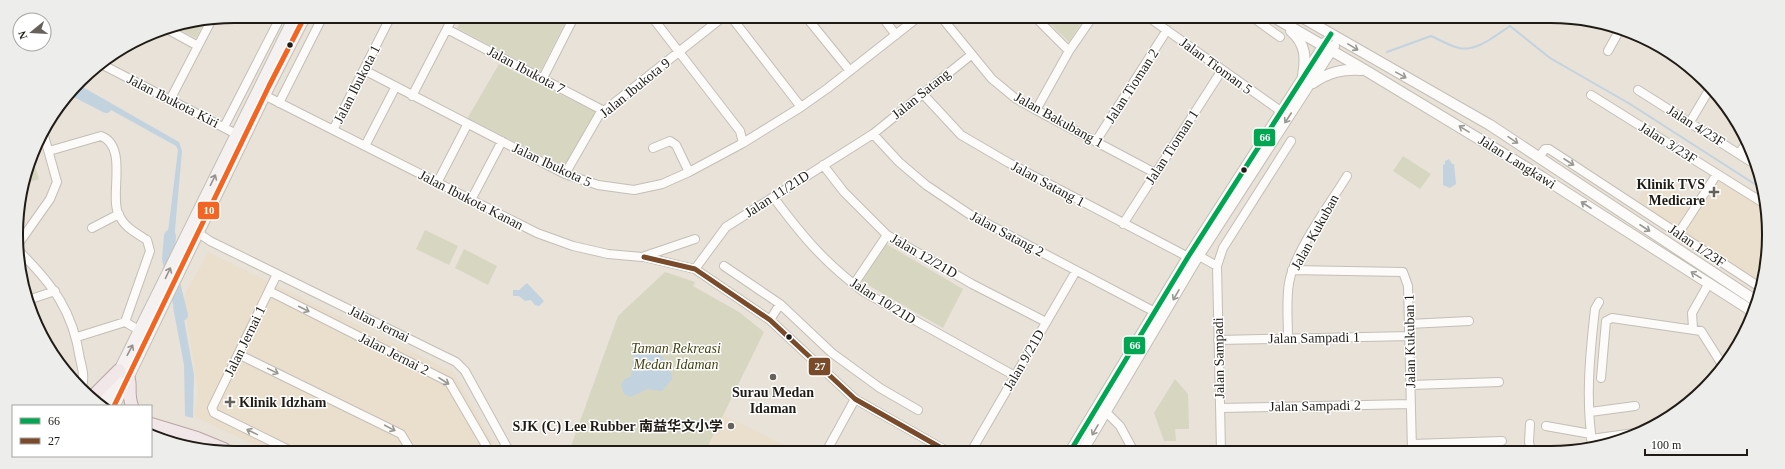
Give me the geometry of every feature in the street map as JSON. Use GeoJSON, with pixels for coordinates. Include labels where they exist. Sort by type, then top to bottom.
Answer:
{"type":"FeatureCollection","features":[{"type":"Feature","properties":{"kind":"main road"},"geometry":{"type":"LineString","coordinates":[[162,297],[181,269],[193,232],[261,94],[292,23]]}},
{"type":"Feature","properties":{"kind":"main road"},"geometry":{"type":"LineString","coordinates":[[261,94],[302,23]]}},
{"type":"Feature","properties":{"kind":"main road"},"geometry":{"type":"LineString","coordinates":[[104,401],[124,373],[162,297],[178,252],[193,232]]}},
{"type":"Feature","properties":{"kind":"main road"},"geometry":{"type":"LineString","coordinates":[[95,394],[124,373]]}},
{"type":"Feature","properties":{"kind":"main road"},"geometry":{"type":"LineString","coordinates":[[114,405],[124,373]]}},
{"type":"Feature","properties":{"kind":"main road"},"geometry":{"type":"LineString","coordinates":[[124,373],[130,382],[128,393],[132,405]]}},
{"type":"Feature","properties":{"kind":"main road"},"geometry":{"type":"LineString","coordinates":[[152,424],[197,438],[214,445]]}},
{"type":"Feature","properties":{"kind":"street"},"geometry":{"type":"LineString","coordinates":[[224,127],[276,23]]}},
{"type":"Feature","properties":{"kind":"street"},"geometry":{"type":"LineString","coordinates":[[279,103],[319,23]]}},
{"type":"Feature","properties":{"kind":"street","name":"Jalan Ibukota 1"},"geometry":{"type":"LineString","coordinates":[[333,130],[388,23]]}},
{"type":"Feature","properties":{"kind":"street"},"geometry":{"type":"LineString","coordinates":[[412,96],[450,23]]}},
{"type":"Feature","properties":{"kind":"street"},"geometry":{"type":"LineString","coordinates":[[543,78],[571,23]]}},
{"type":"Feature","properties":{"kind":"street"},"geometry":{"type":"LineString","coordinates":[[657,23],[740,130],[743,143]]}},
{"type":"Feature","properties":{"kind":"street","name":"Jalan Ibukota 9"},"geometry":{"type":"LineString","coordinates":[[565,174],[599,115],[717,23]]}},
{"type":"Feature","properties":{"kind":"street"},"geometry":{"type":"LineString","coordinates":[[736,23],[801,107]]}},
{"type":"Feature","properties":{"kind":"street"},"geometry":{"type":"LineString","coordinates":[[811,23],[850,71]]}},
{"type":"Feature","properties":{"kind":"street"},"geometry":{"type":"LineString","coordinates":[[887,23],[896,35]]}},
{"type":"Feature","properties":{"kind":"street","name":"Jalan Ibukota 5"},"geometry":{"type":"LineString","coordinates":[[364,70],[395,88],[565,174],[598,186],[634,190],[662,184],[689,172],[743,143],[801,107],[828,88],[911,23]]}},
{"type":"Feature","properties":{"kind":"street","name":"Jalan Bakubang 1"},"geometry":{"type":"LineString","coordinates":[[946,23],[992,79],[1036,110],[1155,174]]}},
{"type":"Feature","properties":{"kind":"street"},"geometry":{"type":"LineString","coordinates":[[1041,23],[1069,51]]}},
{"type":"Feature","properties":{"kind":"street"},"geometry":{"type":"LineString","coordinates":[[1036,110],[1069,51],[1088,23]]}},
{"type":"Feature","properties":{"kind":"street","name":"Jalan Tioman 5"},"geometry":{"type":"LineString","coordinates":[[1157,23],[1282,112]]}},
{"type":"Feature","properties":{"kind":"street"},"geometry":{"type":"LineString","coordinates":[[1261,23],[1280,37]]}},
{"type":"Feature","properties":{"kind":"street"},"geometry":{"type":"LineString","coordinates":[[1282,23],[1298,37],[1305,50],[1306,82]]}},
{"type":"Feature","properties":{"kind":"street","name":"Jalan Langkawi"},"geometry":{"type":"LineString","coordinates":[[1284,23],[1365,70],[1552,184],[1748,309]]}},
{"type":"Feature","properties":{"kind":"street","name":"Jalan Langkawi"},"geometry":{"type":"LineString","coordinates":[[1312,23],[1490,125],[1752,298]]}},
{"type":"Feature","properties":{"kind":"street"},"geometry":{"type":"LineString","coordinates":[[170,100],[209,25]]}},
{"type":"Feature","properties":{"kind":"street","name":"Jalan Ibukota 7"},"geometry":{"type":"LineString","coordinates":[[447,29],[604,111]]}},
{"type":"Feature","properties":{"kind":"street","name":"Jalan Tioman 2"},"geometry":{"type":"LineString","coordinates":[[1096,141],[1167,30]]}},
{"type":"Feature","properties":{"kind":"street"},"geometry":{"type":"LineString","coordinates":[[173,32],[198,46]]}},
{"type":"Feature","properties":{"kind":"street"},"geometry":{"type":"LineString","coordinates":[[1608,51],[1618,34]]}},
{"type":"Feature","properties":{"kind":"street"},"geometry":{"type":"LineString","coordinates":[[1085,446],[1102,408],[1155,312],[1194,258],[1334,36]]}},
{"type":"Feature","properties":{"kind":"street","name":"Jalan Satang"},"geometry":{"type":"LineString","coordinates":[[873,134],[971,55]]}},
{"type":"Feature","properties":{"kind":"street","name":"Jalan Ibukota Kiri"},"geometry":{"type":"LineString","coordinates":[[106,67],[241,136]]}},
{"type":"Feature","properties":{"kind":"street","name":"Jalan Tioman 1"},"geometry":{"type":"LineString","coordinates":[[1123,224],[1222,70]]}},
{"type":"Feature","properties":{"kind":"street"},"geometry":{"type":"LineString","coordinates":[[1074,446],[1102,408],[1282,112],[1306,82],[1336,71],[1365,70]]}},
{"type":"Feature","properties":{"kind":"street"},"geometry":{"type":"LineString","coordinates":[[365,146],[395,88]]}},
{"type":"Feature","properties":{"kind":"street","name":"Jalan 4/23F"},"geometry":{"type":"LineString","coordinates":[[1638,90],[1748,160]]}},
{"type":"Feature","properties":{"kind":"street","name":"Jalan Satang 1"},"geometry":{"type":"LineString","coordinates":[[922,93],[961,135],[1009,164],[1123,224],[1194,258]]}},
{"type":"Feature","properties":{"kind":"street"},"geometry":{"type":"LineString","coordinates":[[1690,122],[1708,93]]}},
{"type":"Feature","properties":{"kind":"street","name":"Jalan Ibukota Kanan"},"geometry":{"type":"LineString","coordinates":[[261,94],[537,233],[573,246],[608,254],[642,257],[695,240]]}},
{"type":"Feature","properties":{"kind":"street","name":"Jalan 3/23F"},"geometry":{"type":"LineString","coordinates":[[1591,95],[1759,200]]}},
{"type":"Feature","properties":{"kind":"street"},"geometry":{"type":"LineString","coordinates":[[437,183],[467,125]]}},
{"type":"Feature","properties":{"kind":"street","name":"Jalan 11/21D"},"geometry":{"type":"LineString","coordinates":[[695,269],[726,227],[873,134]]}},
{"type":"Feature","properties":{"kind":"street","name":"Jalan Satang 2"},"geometry":{"type":"LineString","coordinates":[[873,134],[899,162],[926,185],[969,214],[1155,312]]}},
{"type":"Feature","properties":{"kind":"street"},"geometry":{"type":"LineString","coordinates":[[48,151],[101,136],[106,138],[110,143],[117,164],[116,200],[119,214],[127,227],[147,240],[150,252],[125,322]]}},
{"type":"Feature","properties":{"kind":"street"},"geometry":{"type":"LineString","coordinates":[[23,238],[50,199],[55,189],[56,176],[45,141]]}},
{"type":"Feature","properties":{"kind":"street"},"geometry":{"type":"LineString","coordinates":[[471,200],[502,141]]}},
{"type":"Feature","properties":{"kind":"street"},"geometry":{"type":"LineString","coordinates":[[653,148],[670,141],[676,145],[689,172]]}},
{"type":"Feature","properties":{"kind":"street","name":"Jalan Sampadi"},"geometry":{"type":"LineString","coordinates":[[1221,446],[1217,266],[1223,248],[1291,141]]}},
{"type":"Feature","properties":{"kind":"street","name":"Jalan 1/23F"},"geometry":{"type":"LineString","coordinates":[[1539,157],[1545,148],[1549,150],[1756,285]]}},
{"type":"Feature","properties":{"kind":"street"},"geometry":{"type":"LineString","coordinates":[[1740,154],[1743,148]]}},
{"type":"Feature","properties":{"kind":"street","name":"Jalan 12/21D"},"geometry":{"type":"LineString","coordinates":[[823,165],[844,192],[887,235],[972,284],[1046,322]]}},
{"type":"Feature","properties":{"kind":"street"},"geometry":{"type":"LineString","coordinates":[[1678,234],[1717,174]]}},
{"type":"Feature","properties":{"kind":"street","name":"Jalan Kukuban"},"geometry":{"type":"LineString","coordinates":[[1288,338],[1287,304],[1292,270],[1301,251],[1347,176]]}},
{"type":"Feature","properties":{"kind":"street","name":"Jalan 10/21D"},"geometry":{"type":"LineString","coordinates":[[774,198],[800,233],[826,262],[854,284],[871,296],[1015,376]]}},
{"type":"Feature","properties":{"kind":"street"},"geometry":{"type":"LineString","coordinates":[[1625,215],[1633,204]]}},
{"type":"Feature","properties":{"kind":"street"},"geometry":{"type":"LineString","coordinates":[[92,228],[119,214]]}},
{"type":"Feature","properties":{"kind":"street","name":"Jalan Jernai"},"geometry":{"type":"LineString","coordinates":[[193,232],[456,362],[465,371],[506,446]]}},
{"type":"Feature","properties":{"kind":"street"},"geometry":{"type":"LineString","coordinates":[[854,284],[887,235]]}},
{"type":"Feature","properties":{"kind":"street"},"geometry":{"type":"LineString","coordinates":[[24,257],[55,291],[63,303],[77,337],[83,382]]}},
{"type":"Feature","properties":{"kind":"street"},"geometry":{"type":"LineString","coordinates":[[642,257],[695,269],[769,319],[856,399],[938,446]]}},
{"type":"Feature","properties":{"kind":"street"},"geometry":{"type":"LineString","coordinates":[[1194,258],[1217,266]]}},
{"type":"Feature","properties":{"kind":"street"},"geometry":{"type":"LineString","coordinates":[[724,266],[779,304],[832,353],[880,388],[918,410]]}},
{"type":"Feature","properties":{"kind":"street","name":"Jalan Kukuban 1"},"geometry":{"type":"LineString","coordinates":[[1292,270],[1379,270],[1403,272],[1408,286],[1412,446]]}},
{"type":"Feature","properties":{"kind":"street","name":"Jalan 9/21D"},"geometry":{"type":"LineString","coordinates":[[974,446],[1076,271]]}},
{"type":"Feature","properties":{"kind":"street","name":"Jalan Jernai 1"},"geometry":{"type":"LineString","coordinates":[[278,274],[212,408],[214,413],[281,446]]}},
{"type":"Feature","properties":{"kind":"street"},"geometry":{"type":"LineString","coordinates":[[1693,328],[1692,313],[1709,283]]}},
{"type":"Feature","properties":{"kind":"street"},"geometry":{"type":"LineString","coordinates":[[33,298],[55,291]]}},
{"type":"Feature","properties":{"kind":"street","name":"Jalan Jernai 2"},"geometry":{"type":"LineString","coordinates":[[269,291],[449,382],[486,446]]}},
{"type":"Feature","properties":{"kind":"street"},"geometry":{"type":"LineString","coordinates":[[1592,440],[1590,412],[1591,352],[1595,309],[1599,302]]}},
{"type":"Feature","properties":{"kind":"street"},"geometry":{"type":"LineString","coordinates":[[769,319],[779,304]]}},
{"type":"Feature","properties":{"kind":"street"},"geometry":{"type":"LineString","coordinates":[[1601,378],[1606,321],[1612,318],[1701,330],[1720,361]]}},
{"type":"Feature","properties":{"kind":"street"},"geometry":{"type":"LineString","coordinates":[[1409,324],[1469,321]]}},
{"type":"Feature","properties":{"kind":"street"},"geometry":{"type":"LineString","coordinates":[[77,337],[125,322],[144,333]]}},
{"type":"Feature","properties":{"kind":"street","name":"Jalan Sampadi 1"},"geometry":{"type":"LineString","coordinates":[[1218,340],[1410,336]]}},
{"type":"Feature","properties":{"kind":"street"},"geometry":{"type":"LineString","coordinates":[[1591,352],[1603,353]]}},
{"type":"Feature","properties":{"kind":"street"},"geometry":{"type":"LineString","coordinates":[[238,354],[401,434],[408,446]]}},
{"type":"Feature","properties":{"kind":"street"},"geometry":{"type":"LineString","coordinates":[[1410,385],[1499,382]]}},
{"type":"Feature","properties":{"kind":"street"},"geometry":{"type":"LineString","coordinates":[[829,446],[856,399]]}},
{"type":"Feature","properties":{"kind":"street","name":"Jalan Sampadi 2"},"geometry":{"type":"LineString","coordinates":[[1220,408],[1411,404]]}},
{"type":"Feature","properties":{"kind":"street"},"geometry":{"type":"LineString","coordinates":[[1590,412],[1635,406]]}},
{"type":"Feature","properties":{"kind":"street"},"geometry":{"type":"LineString","coordinates":[[1102,408],[1120,426],[1131,446]]}},
{"type":"Feature","properties":{"kind":"street"},"geometry":{"type":"LineString","coordinates":[[1530,424],[1530,446]]}},
{"type":"Feature","properties":{"kind":"street"},"geometry":{"type":"LineString","coordinates":[[1546,426],[1592,440],[1612,437]]}},
{"type":"Feature","properties":{"kind":"street"},"geometry":{"type":"LineString","coordinates":[[1427,446],[1502,441]]}},
{"type":"Feature","properties":{"kind":"shaded area"},"geometry":{"type":"Polygon","coordinates":[[[1653,176],[1699,205],[1718,177],[1759,203],[1762,221],[1762,248],[1757,282],[1636,203],[1653,176]]]}},
{"type":"Feature","properties":{"kind":"shaded area"},"geometry":{"type":"Polygon","coordinates":[[[208,252],[453,372],[495,446],[257,446],[194,416],[198,391],[183,298],[208,252]]]}},
{"type":"Feature","properties":{"kind":"shaded area","name":"SJK (C) Lee Rubber 南益华文小学"},"geometry":{"type":"Polygon","coordinates":[[[723,415],[786,446],[708,446],[723,415]]]}},
{"type":"Feature","properties":{"kind":"green space"},"geometry":{"type":"Polygon","coordinates":[[[460,23],[565,23],[540,72],[457,28],[460,23]]]}},
{"type":"Feature","properties":{"kind":"green space"},"geometry":{"type":"Polygon","coordinates":[[[1049,23],[1081,23],[1069,42],[1049,23]]]}},
{"type":"Feature","properties":{"kind":"green space"},"geometry":{"type":"Polygon","coordinates":[[[202,26],[196,38],[180,30],[202,26]]]}},
{"type":"Feature","properties":{"kind":"green space"},"geometry":{"type":"Polygon","coordinates":[[[499,64],[596,112],[565,167],[467,119],[499,64]]]}},
{"type":"Feature","properties":{"kind":"green space"},"geometry":{"type":"Polygon","coordinates":[[[1403,156],[1431,174],[1420,189],[1393,171],[1403,156]]]}},
{"type":"Feature","properties":{"kind":"green space"},"geometry":{"type":"Polygon","coordinates":[[[35,165],[39,179],[30,182],[35,165]]]}},
{"type":"Feature","properties":{"kind":"green space"},"geometry":{"type":"Polygon","coordinates":[[[425,230],[458,246],[449,265],[416,249],[425,230]]]}},
{"type":"Feature","properties":{"kind":"green space"},"geometry":{"type":"Polygon","coordinates":[[[886,244],[963,289],[943,328],[861,281],[886,244]]]}},
{"type":"Feature","properties":{"kind":"green space"},"geometry":{"type":"Polygon","coordinates":[[[464,249],[497,266],[488,285],[455,268],[464,249]]]}},
{"type":"Feature","properties":{"kind":"green space","name":"Taman Rekreasi Medan Idaman"},"geometry":{"type":"Polygon","coordinates":[[[665,272],[695,282],[693,286],[739,312],[764,332],[708,446],[571,446],[618,316],[665,272]]]}},
{"type":"Feature","properties":{"kind":"green space"},"geometry":{"type":"Polygon","coordinates":[[[1175,379],[1188,394],[1189,429],[1175,429],[1176,441],[1164,441],[1154,413],[1175,379]]]}},
{"type":"Feature","properties":{"kind":"water"},"geometry":{"type":"Polygon","coordinates":[[[83,87],[179,142],[182,151],[174,241],[165,256],[178,150],[176,146],[78,92],[83,87]]]}},
{"type":"Feature","properties":{"kind":"water"},"geometry":{"type":"Polygon","coordinates":[[[1449,159],[1452,164],[1454,164],[1456,184],[1450,188],[1443,185],[1443,165],[1445,164],[1445,161],[1449,159]]]}},
{"type":"Feature","properties":{"kind":"water"},"geometry":{"type":"Polygon","coordinates":[[[527,283],[544,301],[539,306],[535,305],[531,300],[525,301],[519,296],[513,296],[513,290],[519,290],[527,283]]]}},
{"type":"Feature","properties":{"kind":"water"},"geometry":{"type":"Polygon","coordinates":[[[180,297],[194,375],[193,418],[185,416],[184,365],[173,307],[180,297]]]}},
{"type":"Feature","properties":{"kind":"water"},"geometry":{"type":"Polygon","coordinates":[[[639,346],[651,349],[662,356],[669,367],[672,379],[662,391],[648,389],[630,397],[624,394],[621,385],[625,379],[631,376],[634,350],[639,346]]]}},
{"type":"Feature","properties":{"kind":"waterway"},"geometry":{"type":"LineString","coordinates":[[1387,52],[1431,36],[1459,48],[1473,48],[1486,42],[1510,26],[1550,58],[1630,104],[1756,185]]}},
{"type":"Feature","properties":{"kind":"waterway"},"geometry":{"type":"LineString","coordinates":[[78,92],[106,107]]}},
{"type":"Feature","properties":{"kind":"waterway"},"geometry":{"type":"LineString","coordinates":[[170,236],[168,259],[182,315]]}},
{"type":"Feature","properties":{"kind":"transit line","name":"10"},"geometry":{"type":"LineString","coordinates":[[114,405],[269,86],[301,23]]}},
{"type":"Feature","properties":{"kind":"transit line","name":"66"},"geometry":{"type":"LineString","coordinates":[[1073,446],[1188,257],[1331,34]]}},
{"type":"Feature","properties":{"kind":"transit line","name":"27"},"geometry":{"type":"LineString","coordinates":[[644,257],[695,269],[770,320],[855,399],[938,446]]}},
{"type":"Feature","properties":{"kind":"place","name":"Klinik TVS Medicare"},"geometry":{"type":"Point","coordinates":[1714,192]}},
{"type":"Feature","properties":{"kind":"place","name":"Surau Medan Idaman"},"geometry":{"type":"Point","coordinates":[773,377]}},
{"type":"Feature","properties":{"kind":"place","name":"Klinik Idzham"},"geometry":{"type":"Point","coordinates":[230,402]}},
{"type":"Feature","properties":{"kind":"place","name":"SJK (C) Lee Rubber 南益华文小学"},"geometry":{"type":"Point","coordinates":[731,426]}}]}
